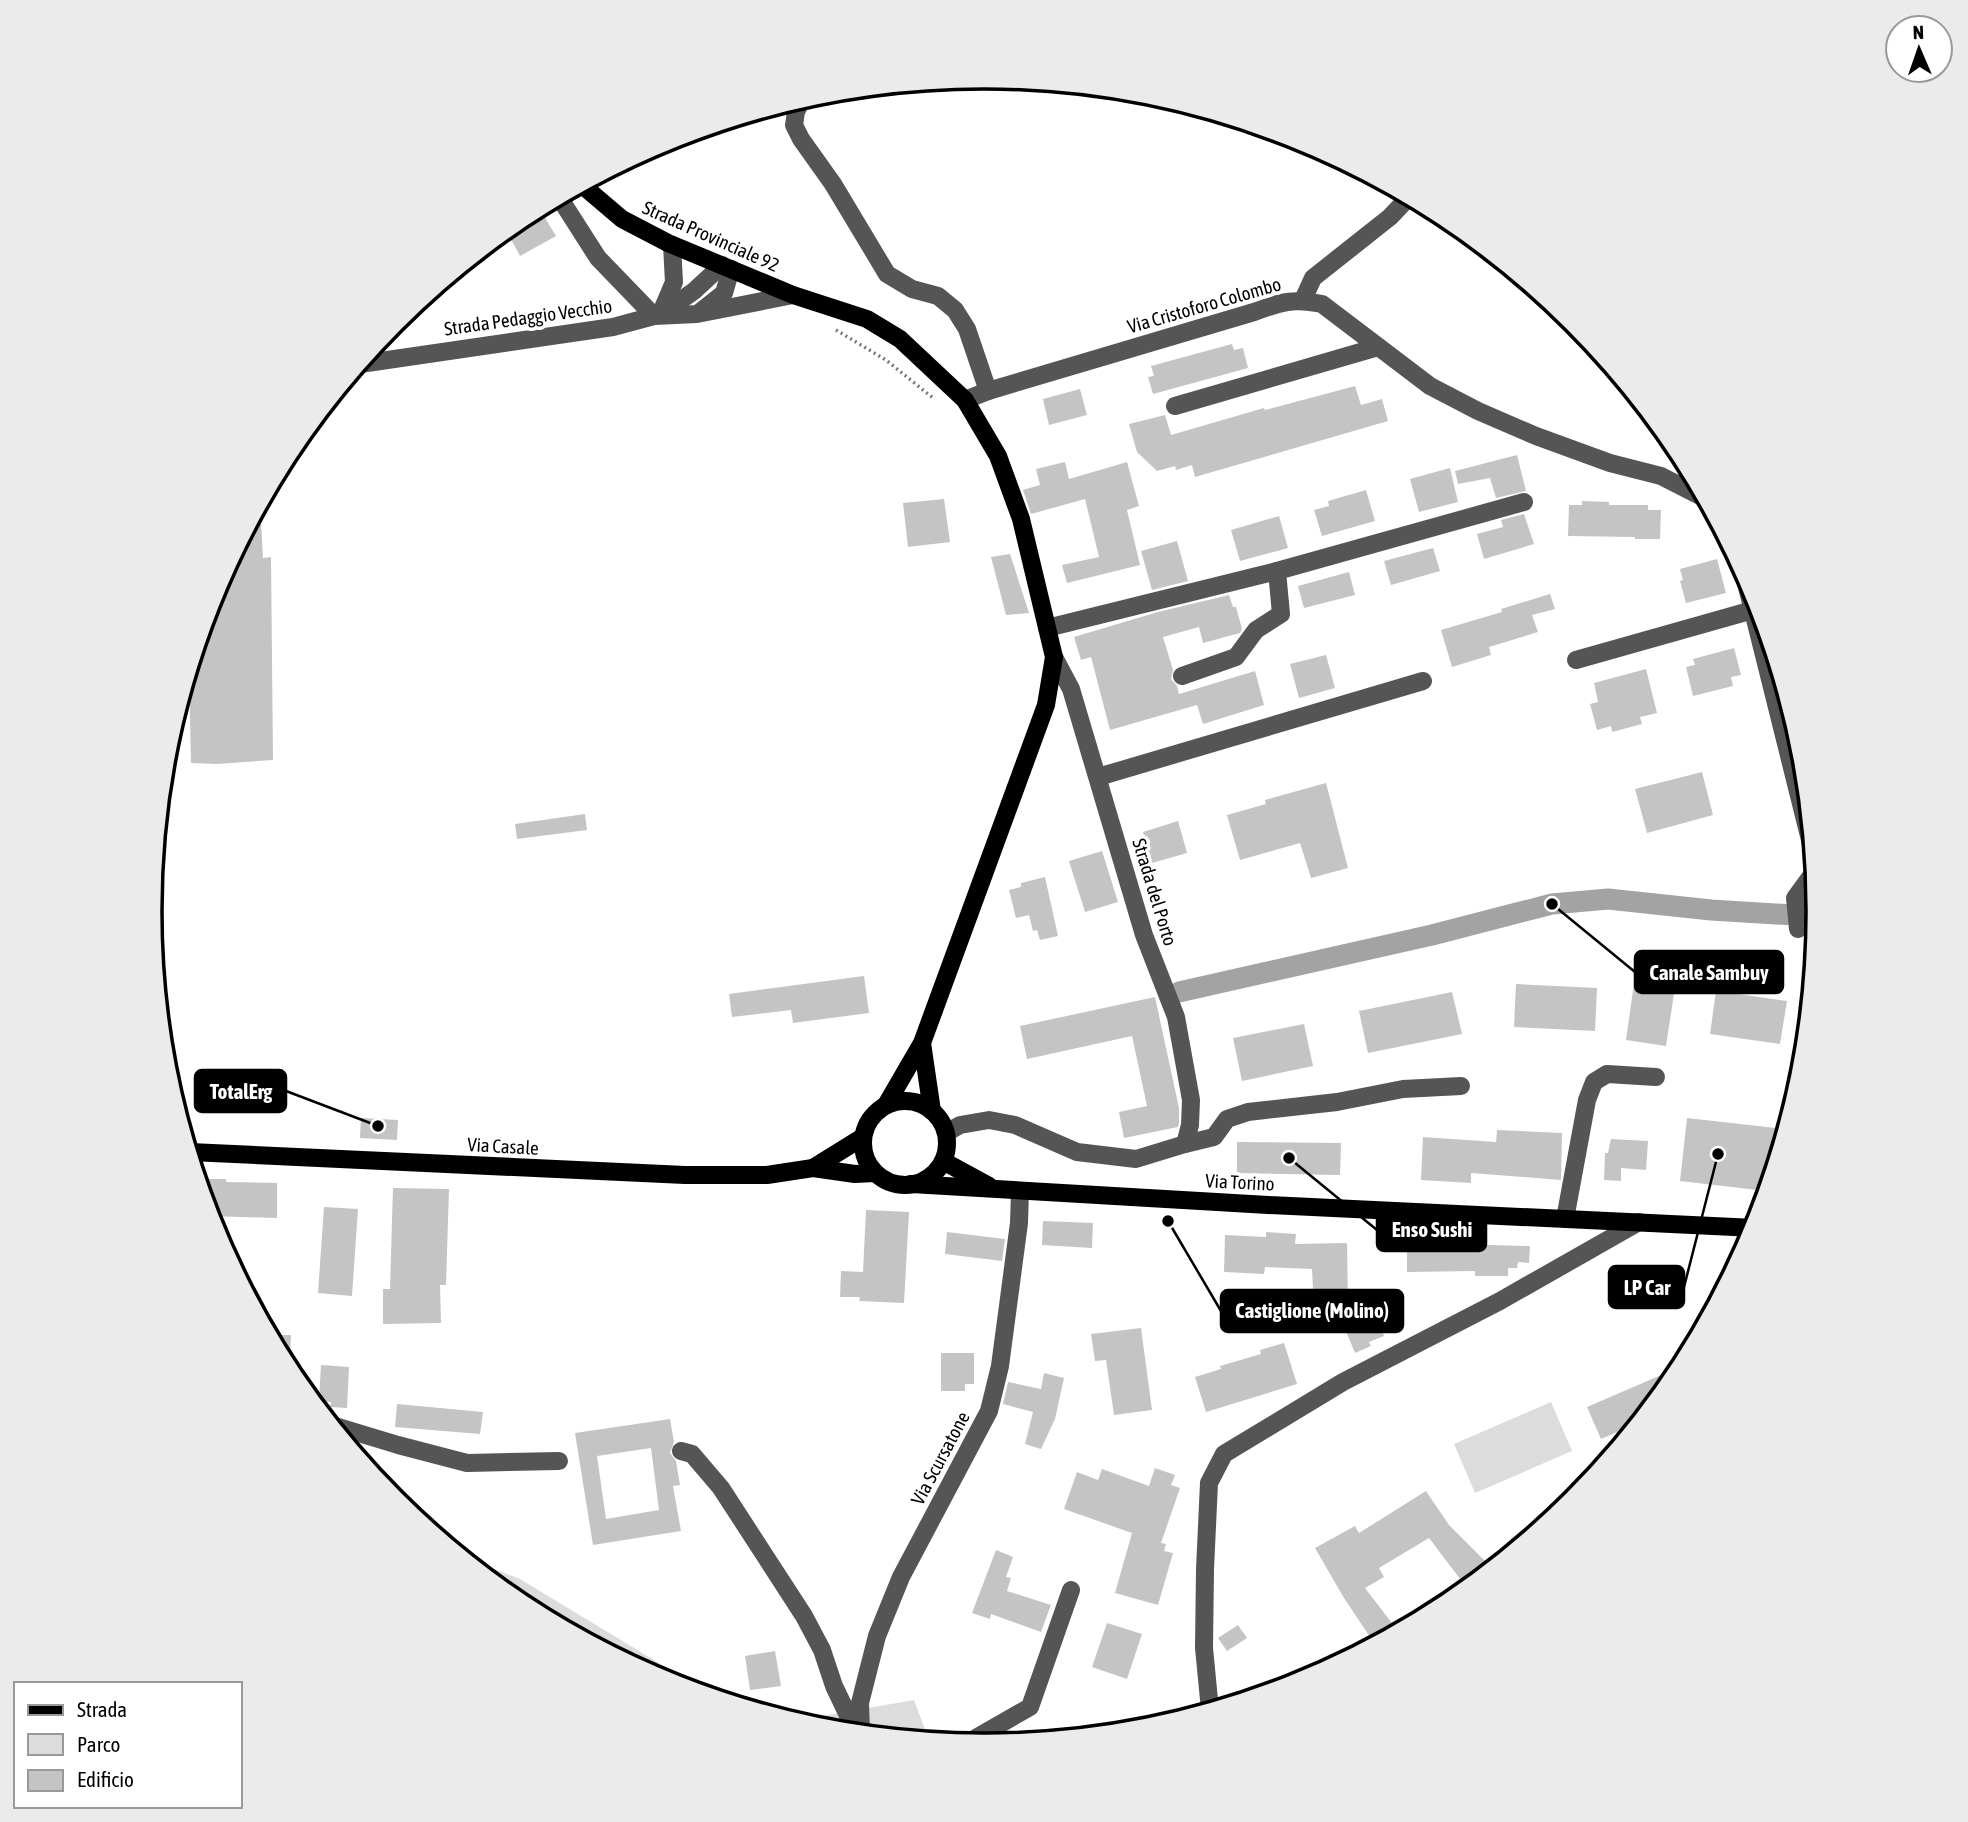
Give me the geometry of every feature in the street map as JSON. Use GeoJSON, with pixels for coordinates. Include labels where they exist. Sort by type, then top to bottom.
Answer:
{"type":"FeatureCollection","features":[{"type":"Feature","properties":{"kind":"main road","name":"Strada Provinciale 92"},"geometry":{"type":"LineString","coordinates":[[589,191],[622,219],[672,245],[793,295],[867,319],[901,340],[965,400],[998,456],[1021,519],[1054,657]]}},
{"type":"Feature","properties":{"kind":"main road"},"geometry":{"type":"LineString","coordinates":[[886,1105],[922,1043],[1046,705],[1054,657]]}},
{"type":"Feature","properties":{"kind":"main road"},"geometry":{"type":"LineString","coordinates":[[922,1043],[932,1111]]}},
{"type":"Feature","properties":{"kind":"main road"},"geometry":{"type":"LineString","coordinates":[[898,1101],[910,1101],[932,1111],[946,1133],[947,1147],[943,1161],[935,1172],[925,1180],[898,1184],[875,1172],[867,1163],[863,1137],[867,1124],[875,1113],[898,1101]]}},
{"type":"Feature","properties":{"kind":"main road"},"geometry":{"type":"LineString","coordinates":[[813,1168],[863,1137]]}},
{"type":"Feature","properties":{"kind":"main road","name":"Via Casale"},"geometry":{"type":"LineString","coordinates":[[199,1152],[685,1175],[767,1175],[813,1168]]}},
{"type":"Feature","properties":{"kind":"main road"},"geometry":{"type":"LineString","coordinates":[[943,1161],[996,1188]]}},
{"type":"Feature","properties":{"kind":"main road"},"geometry":{"type":"LineString","coordinates":[[813,1168],[855,1174],[875,1172]]}},
{"type":"Feature","properties":{"kind":"main road","name":"Via Torino"},"geometry":{"type":"LineString","coordinates":[[911,1184],[1742,1227]]}},
{"type":"Feature","properties":{"kind":"street"},"geometry":{"type":"LineString","coordinates":[[796,111],[794,125],[801,139],[833,184],[887,274],[912,289],[938,296],[956,310],[967,329],[988,391]]}},
{"type":"Feature","properties":{"kind":"street"},"geometry":{"type":"LineString","coordinates":[[1303,300],[1313,278],[1390,217],[1403,204]]}},
{"type":"Feature","properties":{"kind":"street"},"geometry":{"type":"LineString","coordinates":[[564,205],[598,258],[657,315],[674,282],[672,245]]}},
{"type":"Feature","properties":{"kind":"street"},"geometry":{"type":"LineString","coordinates":[[697,314],[724,293],[727,267]]}},
{"type":"Feature","properties":{"kind":"street","name":"Strada Pedaggio Vecchio"},"geometry":{"type":"LineString","coordinates":[[657,315],[727,267]]}},
{"type":"Feature","properties":{"kind":"street","name":"Strada Pedaggio Vecchio"},"geometry":{"type":"LineString","coordinates":[[372,362],[613,327],[657,315],[697,314],[793,295]]}},
{"type":"Feature","properties":{"kind":"street","name":"Via Cristoforo Colombo"},"geometry":{"type":"LineString","coordinates":[[965,400],[1254,312],[1284,300],[1303,300],[1322,304],[1430,386],[1478,411],[1610,463],[1661,476],[1690,491]]}},
{"type":"Feature","properties":{"kind":"street"},"geometry":{"type":"LineString","coordinates":[[1175,406],[1378,347]]}},
{"type":"Feature","properties":{"kind":"street"},"geometry":{"type":"LineString","coordinates":[[1047,628],[1277,571],[1524,502]]}},
{"type":"Feature","properties":{"kind":"street"},"geometry":{"type":"LineString","coordinates":[[1182,676],[1236,657],[1256,630],[1281,614],[1277,571]]}},
{"type":"Feature","properties":{"kind":"street"},"geometry":{"type":"LineString","coordinates":[[1576,660],[1748,611]]}},
{"type":"Feature","properties":{"kind":"street"},"geometry":{"type":"LineString","coordinates":[[1763,650],[1794,777]]}},
{"type":"Feature","properties":{"kind":"street","name":"Strada del Porto"},"geometry":{"type":"LineString","coordinates":[[1054,657],[1071,689],[1144,935],[1176,1017],[1191,1100],[1190,1125],[1185,1143]]}},
{"type":"Feature","properties":{"kind":"street"},"geometry":{"type":"LineString","coordinates":[[1098,777],[1423,681]]}},
{"type":"Feature","properties":{"kind":"street"},"geometry":{"type":"LineString","coordinates":[[1798,929],[1795,898],[1805,884]]}},
{"type":"Feature","properties":{"kind":"street"},"geometry":{"type":"LineString","coordinates":[[1565,1219],[1587,1100],[1594,1082],[1607,1074],[1656,1077]]}},
{"type":"Feature","properties":{"kind":"street"},"geometry":{"type":"LineString","coordinates":[[946,1133],[960,1125],[989,1119],[1015,1125],[1077,1152],[1136,1159],[1214,1137],[1227,1119],[1248,1112],[1336,1102],[1403,1089],[1461,1086]]}},
{"type":"Feature","properties":{"kind":"street","name":"Via Scursatone"},"geometry":{"type":"LineString","coordinates":[[861,1723],[860,1703],[877,1636],[901,1577],[989,1411],[1000,1366],[1019,1223],[1020,1191]]}},
{"type":"Feature","properties":{"kind":"street"},"geometry":{"type":"LineString","coordinates":[[1209,1701],[1204,1648],[1209,1483],[1224,1454],[1343,1382],[1500,1301],[1639,1222]]}},
{"type":"Feature","properties":{"kind":"street"},"geometry":{"type":"LineString","coordinates":[[347,1430],[467,1462],[559,1461]]}},
{"type":"Feature","properties":{"kind":"street"},"geometry":{"type":"LineString","coordinates":[[681,1451],[692,1454],[721,1488],[804,1616],[822,1650],[834,1686],[851,1722]]}},
{"type":"Feature","properties":{"kind":"street"},"geometry":{"type":"LineString","coordinates":[[985,1733],[1030,1707],[1071,1590]]}},
{"type":"Feature","properties":{"kind":"path"},"geometry":{"type":"LineString","coordinates":[[833,329],[886,360],[934,400]]}},
{"type":"Feature","properties":{"kind":"green space"},"geometry":{"type":"Polygon","coordinates":[[[1551,1402],[1572,1451],[1475,1493],[1454,1444],[1551,1402]]]}},
{"type":"Feature","properties":{"kind":"green space"},"geometry":{"type":"Polygon","coordinates":[[[490,1568],[520,1579],[671,1670],[573,1623],[490,1568]]]}},
{"type":"Feature","properties":{"kind":"green space"},"geometry":{"type":"Polygon","coordinates":[[[914,1700],[925,1731],[877,1726],[821,1716],[914,1700]]]}},
{"type":"Feature","properties":{"kind":"building"},"geometry":{"type":"Polygon","coordinates":[[[544,217],[556,236],[520,256],[511,239],[544,217]]]}},
{"type":"Feature","properties":{"kind":"building"},"geometry":{"type":"Polygon","coordinates":[[[1232,344],[1234,350],[1243,348],[1248,368],[1153,394],[1148,377],[1154,376],[1151,366],[1232,344]]]}},
{"type":"Feature","properties":{"kind":"building"},"geometry":{"type":"Polygon","coordinates":[[[1355,386],[1361,405],[1382,399],[1388,421],[1195,477],[1192,465],[1176,470],[1175,466],[1157,471],[1137,452],[1129,424],[1165,415],[1171,435],[1264,408],[1265,410],[1355,386]]]}},
{"type":"Feature","properties":{"kind":"building"},"geometry":{"type":"Polygon","coordinates":[[[1080,389],[1087,415],[1049,425],[1043,399],[1080,389]]]}},
{"type":"Feature","properties":{"kind":"building"},"geometry":{"type":"Polygon","coordinates":[[[1517,455],[1526,491],[1496,498],[1490,478],[1458,484],[1455,471],[1517,455]]]}},
{"type":"Feature","properties":{"kind":"building"},"geometry":{"type":"Polygon","coordinates":[[[1065,462],[1069,479],[1127,462],[1139,506],[1127,510],[1140,565],[1067,583],[1062,565],[1099,557],[1085,499],[1031,514],[1023,490],[1040,485],[1036,469],[1065,462]]]}},
{"type":"Feature","properties":{"kind":"building"},"geometry":{"type":"Polygon","coordinates":[[[1450,468],[1458,502],[1419,512],[1410,479],[1450,468]]]}},
{"type":"Feature","properties":{"kind":"building"},"geometry":{"type":"Polygon","coordinates":[[[1366,490],[1375,521],[1322,536],[1314,510],[1329,506],[1328,501],[1366,490]]]}},
{"type":"Feature","properties":{"kind":"building"},"geometry":{"type":"Polygon","coordinates":[[[944,499],[950,542],[908,547],[903,503],[944,499]]]}},
{"type":"Feature","properties":{"kind":"building"},"geometry":{"type":"Polygon","coordinates":[[[1582,501],[1609,502],[1609,505],[1648,505],[1648,510],[1661,510],[1660,539],[1568,536],[1569,505],[1582,505],[1582,501]]]}},
{"type":"Feature","properties":{"kind":"building"},"geometry":{"type":"Polygon","coordinates":[[[1524,514],[1534,544],[1484,559],[1477,534],[1503,527],[1501,520],[1524,514]]]}},
{"type":"Feature","properties":{"kind":"building"},"geometry":{"type":"Polygon","coordinates":[[[1279,516],[1288,548],[1240,561],[1231,530],[1279,516]]]}},
{"type":"Feature","properties":{"kind":"building"},"geometry":{"type":"Polygon","coordinates":[[[261,521],[263,558],[271,557],[273,760],[191,763],[190,698],[225,597],[261,521]]]}},
{"type":"Feature","properties":{"kind":"building"},"geometry":{"type":"Polygon","coordinates":[[[1177,541],[1188,581],[1152,590],[1141,551],[1177,541]]]}},
{"type":"Feature","properties":{"kind":"building"},"geometry":{"type":"Polygon","coordinates":[[[1433,548],[1440,571],[1391,585],[1384,561],[1433,548]]]}},
{"type":"Feature","properties":{"kind":"building"},"geometry":{"type":"Polygon","coordinates":[[[1010,554],[1029,613],[1006,615],[991,557],[1010,554]]]}},
{"type":"Feature","properties":{"kind":"building"},"geometry":{"type":"Polygon","coordinates":[[[1717,559],[1726,593],[1686,603],[1680,569],[1717,559]]]}},
{"type":"Feature","properties":{"kind":"building"},"geometry":{"type":"Polygon","coordinates":[[[1349,572],[1355,595],[1304,608],[1298,586],[1349,572]]]}},
{"type":"Feature","properties":{"kind":"building"},"geometry":{"type":"Polygon","coordinates":[[[1550,594],[1555,609],[1532,615],[1538,632],[1489,647],[1491,655],[1452,667],[1441,630],[1550,594]]]}},
{"type":"Feature","properties":{"kind":"building"},"geometry":{"type":"Polygon","coordinates":[[[1229,595],[1233,607],[1236,607],[1242,629],[1240,633],[1203,643],[1199,627],[1163,637],[1173,670],[1171,679],[1179,694],[1255,671],[1264,705],[1203,724],[1197,705],[1110,730],[1091,657],[1081,660],[1074,637],[1158,612],[1229,595]]]}},
{"type":"Feature","properties":{"kind":"building"},"geometry":{"type":"Polygon","coordinates":[[[1734,648],[1741,675],[1731,677],[1733,686],[1693,696],[1686,667],[1695,665],[1693,659],[1734,648]]]}},
{"type":"Feature","properties":{"kind":"building"},"geometry":{"type":"Polygon","coordinates":[[[1326,655],[1335,688],[1299,698],[1290,664],[1326,655]]]}},
{"type":"Feature","properties":{"kind":"building"},"geometry":{"type":"Polygon","coordinates":[[[1646,669],[1657,713],[1640,717],[1642,724],[1612,732],[1611,726],[1597,730],[1590,704],[1598,702],[1594,683],[1646,669]]]}},
{"type":"Feature","properties":{"kind":"building"},"geometry":{"type":"Polygon","coordinates":[[[1702,772],[1713,815],[1647,833],[1635,789],[1702,772]]]}},
{"type":"Feature","properties":{"kind":"building"},"geometry":{"type":"Polygon","coordinates":[[[1326,783],[1348,868],[1311,878],[1300,843],[1240,860],[1227,815],[1266,804],[1265,800],[1326,783]]]}},
{"type":"Feature","properties":{"kind":"building"},"geometry":{"type":"Polygon","coordinates":[[[585,814],[587,830],[517,839],[515,824],[585,814]]]}},
{"type":"Feature","properties":{"kind":"building"},"geometry":{"type":"Polygon","coordinates":[[[1178,821],[1187,853],[1152,863],[1143,832],[1178,821]]]}},
{"type":"Feature","properties":{"kind":"building"},"geometry":{"type":"Polygon","coordinates":[[[1102,851],[1118,902],[1085,912],[1069,861],[1102,851]]]}},
{"type":"Feature","properties":{"kind":"building"},"geometry":{"type":"Polygon","coordinates":[[[1045,877],[1058,936],[1040,940],[1037,930],[1033,931],[1029,915],[1016,918],[1009,890],[1021,887],[1021,883],[1045,877]]]}},
{"type":"Feature","properties":{"kind":"building"},"geometry":{"type":"Polygon","coordinates":[[[1638,955],[1679,961],[1666,1046],[1626,1040],[1638,955]]]}},
{"type":"Feature","properties":{"kind":"building"},"geometry":{"type":"Polygon","coordinates":[[[864,976],[869,1013],[793,1023],[791,1010],[732,1017],[729,994],[864,976]]]}},
{"type":"Feature","properties":{"kind":"building"},"geometry":{"type":"Polygon","coordinates":[[[1516,984],[1597,988],[1595,1031],[1514,1027],[1516,984]]]}},
{"type":"Feature","properties":{"kind":"building"},"geometry":{"type":"Polygon","coordinates":[[[1716,991],[1787,1001],[1780,1044],[1710,1034],[1716,991]]]}},
{"type":"Feature","properties":{"kind":"building"},"geometry":{"type":"Polygon","coordinates":[[[1452,992],[1462,1034],[1368,1053],[1359,1011],[1452,992]]]}},
{"type":"Feature","properties":{"kind":"building"},"geometry":{"type":"Polygon","coordinates":[[[1155,997],[1179,1108],[1179,1123],[1178,1127],[1124,1138],[1119,1112],[1147,1106],[1132,1036],[1027,1059],[1020,1026],[1155,997]]]}},
{"type":"Feature","properties":{"kind":"building"},"geometry":{"type":"Polygon","coordinates":[[[1304,1024],[1313,1066],[1242,1081],[1233,1038],[1304,1024]]]}},
{"type":"Feature","properties":{"kind":"building"},"geometry":{"type":"Polygon","coordinates":[[[361,1118],[398,1120],[397,1140],[360,1138],[361,1118]]]}},
{"type":"Feature","properties":{"kind":"building"},"geometry":{"type":"Polygon","coordinates":[[[1687,1118],[1777,1128],[1756,1190],[1680,1181],[1687,1118]]]}},
{"type":"Feature","properties":{"kind":"building"},"geometry":{"type":"Polygon","coordinates":[[[1497,1130],[1562,1133],[1561,1180],[1471,1173],[1471,1183],[1421,1180],[1423,1137],[1496,1142],[1497,1130]]]}},
{"type":"Feature","properties":{"kind":"building"},"geometry":{"type":"Polygon","coordinates":[[[1611,1139],[1648,1141],[1646,1170],[1621,1168],[1621,1181],[1604,1180],[1605,1153],[1608,1153],[1611,1139]]]}},
{"type":"Feature","properties":{"kind":"building"},"geometry":{"type":"Polygon","coordinates":[[[1237,1142],[1341,1143],[1340,1175],[1237,1173],[1237,1142]]]}},
{"type":"Feature","properties":{"kind":"building"},"geometry":{"type":"Polygon","coordinates":[[[208,1179],[277,1183],[277,1218],[222,1216],[208,1179]]]}},
{"type":"Feature","properties":{"kind":"building"},"geometry":{"type":"Polygon","coordinates":[[[393,1188],[449,1189],[446,1285],[440,1285],[441,1323],[383,1324],[383,1289],[390,1289],[393,1188]]]}},
{"type":"Feature","properties":{"kind":"building"},"geometry":{"type":"Polygon","coordinates":[[[324,1207],[358,1209],[352,1296],[318,1293],[324,1207]]]}},
{"type":"Feature","properties":{"kind":"building"},"geometry":{"type":"Polygon","coordinates":[[[866,1210],[909,1212],[904,1303],[859,1301],[860,1297],[840,1297],[841,1271],[863,1272],[866,1210]]]}},
{"type":"Feature","properties":{"kind":"building"},"geometry":{"type":"Polygon","coordinates":[[[1043,1221],[1093,1223],[1092,1248],[1042,1245],[1043,1221]]]}},
{"type":"Feature","properties":{"kind":"building"},"geometry":{"type":"Polygon","coordinates":[[[947,1232],[1005,1239],[1002,1261],[945,1254],[947,1232]]]}},
{"type":"Feature","properties":{"kind":"building"},"geometry":{"type":"Polygon","coordinates":[[[1266,1232],[1296,1234],[1295,1244],[1347,1243],[1348,1304],[1368,1296],[1384,1336],[1369,1342],[1371,1346],[1355,1353],[1329,1290],[1313,1290],[1312,1269],[1265,1267],[1264,1274],[1224,1272],[1225,1235],[1266,1237],[1266,1232]]]}},
{"type":"Feature","properties":{"kind":"building"},"geometry":{"type":"Polygon","coordinates":[[[1407,1238],[1453,1238],[1453,1244],[1530,1246],[1529,1263],[1518,1262],[1517,1268],[1508,1268],[1508,1276],[1475,1276],[1475,1271],[1407,1272],[1407,1238]]]}},
{"type":"Feature","properties":{"kind":"building"},"geometry":{"type":"Polygon","coordinates":[[[1141,1328],[1152,1410],[1114,1415],[1106,1360],[1095,1361],[1091,1334],[1141,1328]]]}},
{"type":"Feature","properties":{"kind":"building"},"geometry":{"type":"Polygon","coordinates":[[[280,1335],[291,1335],[290,1351],[280,1335]]]}},
{"type":"Feature","properties":{"kind":"building"},"geometry":{"type":"Polygon","coordinates":[[[1284,1343],[1297,1384],[1206,1412],[1195,1377],[1284,1343]]]}},
{"type":"Feature","properties":{"kind":"building"},"geometry":{"type":"Polygon","coordinates":[[[941,1353],[974,1353],[974,1384],[965,1384],[965,1391],[941,1391],[941,1353]]]}},
{"type":"Feature","properties":{"kind":"building"},"geometry":{"type":"Polygon","coordinates":[[[321,1365],[349,1367],[347,1408],[330,1407],[331,1402],[325,1402],[319,1394],[321,1365]]]}},
{"type":"Feature","properties":{"kind":"building"},"geometry":{"type":"Polygon","coordinates":[[[1044,1373],[1064,1378],[1055,1419],[1041,1449],[1025,1444],[1033,1412],[1003,1404],[1008,1382],[1041,1389],[1044,1373]]]}},
{"type":"Feature","properties":{"kind":"building"},"geometry":{"type":"Polygon","coordinates":[[[1662,1374],[1620,1431],[1601,1439],[1587,1407],[1662,1374]]]}},
{"type":"Feature","properties":{"kind":"building"},"geometry":{"type":"Polygon","coordinates":[[[397,1404],[483,1412],[480,1434],[395,1427],[397,1404]]]}},
{"type":"Feature","properties":{"kind":"building"},"geometry":{"type":"Polygon","coordinates":[[[670,1419],[674,1442],[670,1453],[676,1461],[680,1485],[673,1486],[681,1531],[593,1545],[575,1433],[670,1419]],[[651,1448],[597,1456],[606,1519],[659,1510],[651,1448]]]}},
{"type":"Feature","properties":{"kind":"building"},"geometry":{"type":"Polygon","coordinates":[[[1155,1468],[1175,1475],[1171,1485],[1180,1488],[1161,1543],[1166,1544],[1164,1551],[1173,1553],[1158,1605],[1115,1593],[1132,1533],[1064,1509],[1077,1472],[1098,1480],[1102,1469],[1149,1486],[1155,1468]]]}},
{"type":"Feature","properties":{"kind":"building"},"geometry":{"type":"Polygon","coordinates":[[[1426,1491],[1449,1525],[1486,1562],[1461,1580],[1429,1538],[1379,1568],[1384,1577],[1365,1588],[1393,1624],[1370,1636],[1315,1548],[1355,1526],[1359,1533],[1426,1491]]]}},
{"type":"Feature","properties":{"kind":"building"},"geometry":{"type":"Polygon","coordinates":[[[996,1550],[1013,1557],[1006,1577],[1011,1578],[1007,1591],[1051,1605],[1041,1632],[991,1614],[990,1619],[972,1613],[996,1550]]]}},
{"type":"Feature","properties":{"kind":"building"},"geometry":{"type":"Polygon","coordinates":[[[1107,1623],[1142,1634],[1127,1679],[1092,1667],[1107,1623]]]}},
{"type":"Feature","properties":{"kind":"building"},"geometry":{"type":"Polygon","coordinates":[[[1238,1625],[1247,1638],[1227,1651],[1218,1638],[1238,1625]]]}},
{"type":"Feature","properties":{"kind":"building"},"geometry":{"type":"Polygon","coordinates":[[[775,1651],[781,1686],[750,1690],[745,1656],[775,1651]]]}},
{"type":"Feature","properties":{"kind":"waterway"},"geometry":{"type":"LineString","coordinates":[[1179,992],[1432,935],[1552,904],[1608,899],[1711,910],[1806,916]]}},
{"type":"Feature","properties":{"kind":"place","name":"Canale Sambuy"},"geometry":{"type":"Point","coordinates":[1552,904]}},
{"type":"Feature","properties":{"kind":"place","name":"TotalErg"},"geometry":{"type":"Point","coordinates":[378,1126]}},
{"type":"Feature","properties":{"kind":"place","name":"LP Car"},"geometry":{"type":"Point","coordinates":[1718,1154]}},
{"type":"Feature","properties":{"kind":"place","name":"Enso Sushi"},"geometry":{"type":"Point","coordinates":[1289,1158]}},
{"type":"Feature","properties":{"kind":"place","name":"Castiglione (Molino)"},"geometry":{"type":"Point","coordinates":[1168,1221]}}]}
